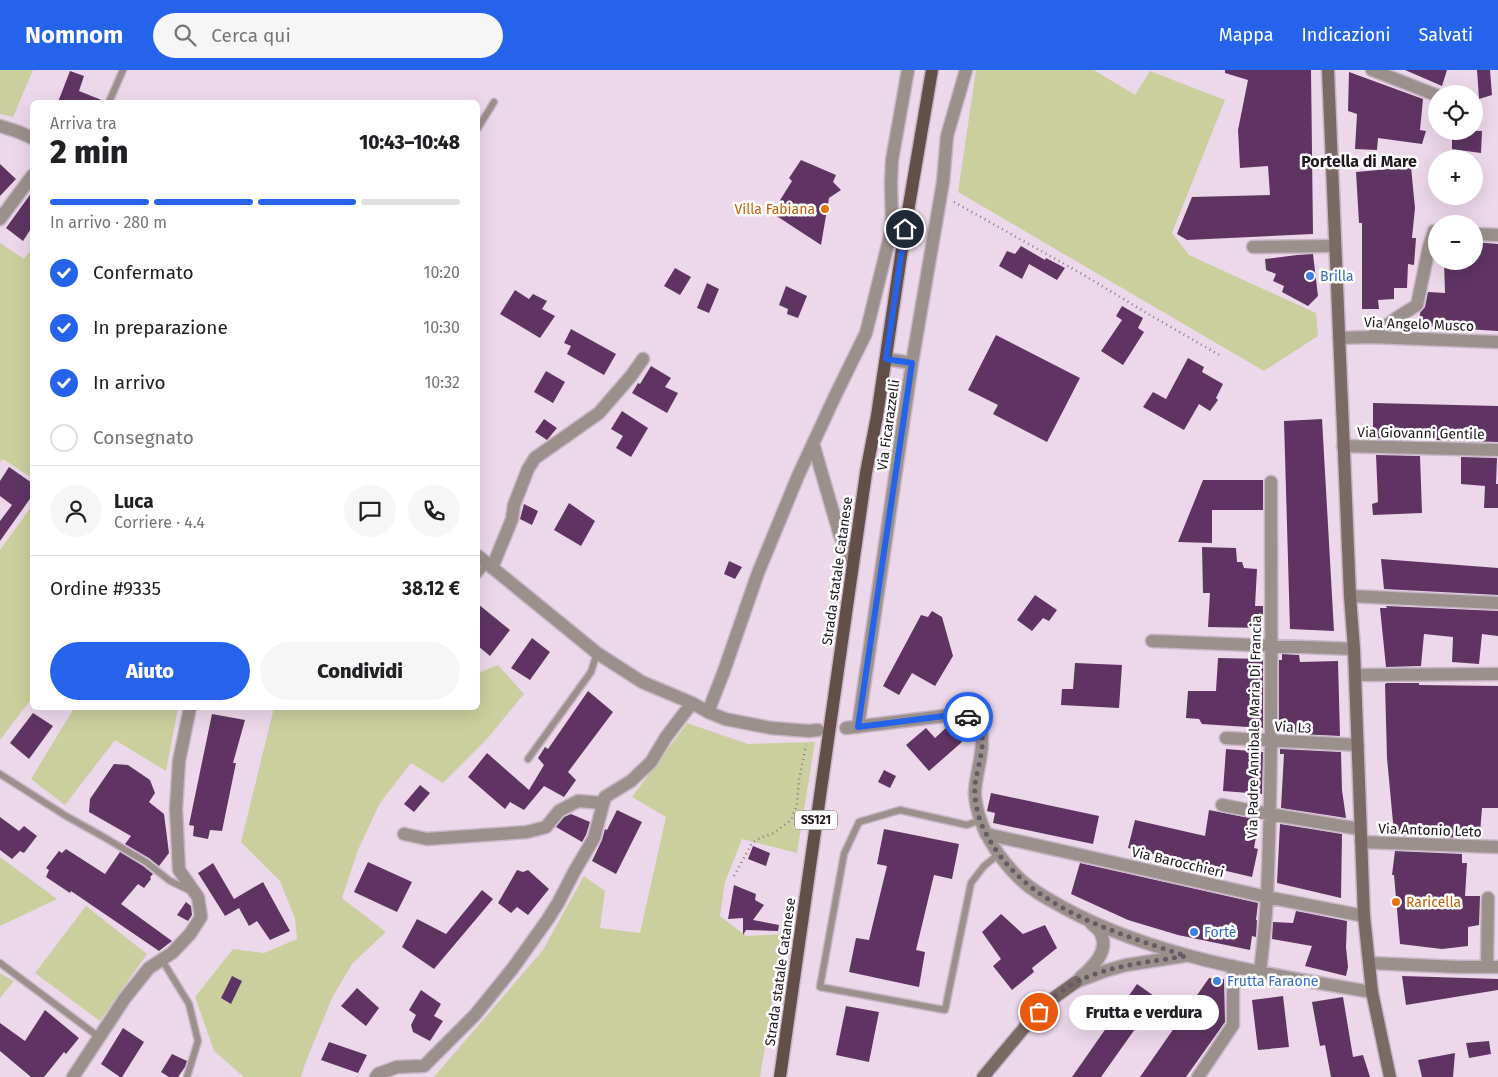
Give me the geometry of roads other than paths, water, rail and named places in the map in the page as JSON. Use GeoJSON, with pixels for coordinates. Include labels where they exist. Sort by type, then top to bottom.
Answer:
{"type":"FeatureCollection","features":[{"type":"Feature","properties":{"kind":"main road","name":"Strada statale Catanese"},"geometry":{"type":"LineString","coordinates":[[780,1077],[866,473],[877,416],[905,229],[932,70]]}},
{"type":"Feature","properties":{"kind":"main road"},"geometry":{"type":"LineString","coordinates":[[1328,70],[1364,916],[1372,992],[1390,1077]]}},
{"type":"Feature","properties":{"kind":"main road"},"geometry":{"type":"LineString","coordinates":[[986,1076],[1029,1022],[1048,1002],[1076,982]]}},
{"type":"Feature","properties":{"kind":"street"},"geometry":{"type":"LineString","coordinates":[[708,712],[724,672],[758,573],[798,476],[866,333],[892,228],[892,160],[908,70]]}},
{"type":"Feature","properties":{"kind":"street","name":"Via Ficarazzelli"},"geometry":{"type":"LineString","coordinates":[[966,70],[948,136],[941,195],[852,727],[960,714],[972,718],[980,726],[982,735],[975,784],[975,795],[980,820]]}},
{"type":"Feature","properties":{"kind":"street"},"geometry":{"type":"LineString","coordinates":[[1372,70],[1428,91]]}},
{"type":"Feature","properties":{"kind":"street"},"geometry":{"type":"LineString","coordinates":[[0,126],[30,137]]}},
{"type":"Feature","properties":{"kind":"street"},"geometry":{"type":"LineString","coordinates":[[0,219],[30,179]]}},
{"type":"Feature","properties":{"kind":"street"},"geometry":{"type":"LineString","coordinates":[[1483,234],[1498,235]]}},
{"type":"Feature","properties":{"kind":"street"},"geometry":{"type":"LineString","coordinates":[[1253,247],[1335,246]]}},
{"type":"Feature","properties":{"kind":"street"},"geometry":{"type":"LineString","coordinates":[[1371,337],[1418,305],[1428,251]]}},
{"type":"Feature","properties":{"kind":"street","name":"Via Angelo Musco"},"geometry":{"type":"LineString","coordinates":[[1339,338],[1371,337],[1498,342]]}},
{"type":"Feature","properties":{"kind":"street"},"geometry":{"type":"LineString","coordinates":[[643,359],[631,376],[599,412],[535,458],[528,469],[514,506],[512,519],[486,563],[597,653],[642,682],[725,719],[771,728],[813,731]]}},
{"type":"Feature","properties":{"kind":"street"},"geometry":{"type":"LineString","coordinates":[[886,359],[912,363]]}},
{"type":"Feature","properties":{"kind":"street"},"geometry":{"type":"LineString","coordinates":[[813,444],[840,536],[853,563]]}},
{"type":"Feature","properties":{"kind":"street","name":"Via Giovanni Gentile"},"geometry":{"type":"LineString","coordinates":[[1343,446],[1498,450]]}},
{"type":"Feature","properties":{"kind":"street","name":"Via Padre Annibale Maria Di Francia"},"geometry":{"type":"LineString","coordinates":[[1260,972],[1267,897],[1271,740],[1272,482]]}},
{"type":"Feature","properties":{"kind":"street"},"geometry":{"type":"LineString","coordinates":[[1350,596],[1498,603]]}},
{"type":"Feature","properties":{"kind":"street"},"geometry":{"type":"LineString","coordinates":[[1152,641],[1354,649]]}},
{"type":"Feature","properties":{"kind":"street"},"geometry":{"type":"LineString","coordinates":[[1355,675],[1498,674]]}},
{"type":"Feature","properties":{"kind":"street"},"geometry":{"type":"LineString","coordinates":[[376,1077],[378,1074],[398,1067],[424,1066],[475,1015],[513,968],[558,903],[594,838],[605,797],[631,781],[651,762],[666,737],[692,703]]}},
{"type":"Feature","properties":{"kind":"street"},"geometry":{"type":"LineString","coordinates":[[73,1077],[125,998],[149,968],[172,953],[190,934],[201,917],[198,897],[178,870],[176,809],[179,761],[190,710]]}},
{"type":"Feature","properties":{"kind":"street","name":"Via L3"},"geometry":{"type":"LineString","coordinates":[[1226,738],[1358,744]]}},
{"type":"Feature","properties":{"kind":"street"},"geometry":{"type":"LineString","coordinates":[[404,834],[427,839],[527,832],[546,827],[559,811],[578,801],[604,803]]}},
{"type":"Feature","properties":{"kind":"street"},"geometry":{"type":"LineString","coordinates":[[1222,805],[1360,829]]}},
{"type":"Feature","properties":{"kind":"street"},"geometry":{"type":"LineString","coordinates":[[980,820],[986,834],[999,854],[1020,879],[1037,892],[1092,923],[1186,956],[1288,978],[1372,992]]}},
{"type":"Feature","properties":{"kind":"street","name":"Via Barocchieri"},"geometry":{"type":"LineString","coordinates":[[986,834],[1267,897],[1364,916]]}},
{"type":"Feature","properties":{"kind":"street","name":"Via Antonio Leto"},"geometry":{"type":"LineString","coordinates":[[1361,842],[1498,847]]}},
{"type":"Feature","properties":{"kind":"street"},"geometry":{"type":"LineString","coordinates":[[1369,964],[1493,967],[1488,898]]}},
{"type":"Feature","properties":{"kind":"street"},"geometry":{"type":"LineString","coordinates":[[1092,923],[1101,934],[1104,962],[1112,969]]}},
{"type":"Feature","properties":{"kind":"street"},"geometry":{"type":"LineString","coordinates":[[1076,982],[1096,963],[1102,951],[1115,939],[1126,935]]}},
{"type":"Feature","properties":{"kind":"street"},"geometry":{"type":"LineString","coordinates":[[1076,982],[1126,965],[1186,956]]}},
{"type":"Feature","properties":{"kind":"street"},"geometry":{"type":"LineString","coordinates":[[1198,1077],[1233,1025],[1233,966]]}},
{"type":"Feature","properties":{"kind":"lane"},"geometry":{"type":"LineString","coordinates":[[110,100],[123,70]]}},
{"type":"Feature","properties":{"kind":"lane"},"geometry":{"type":"LineString","coordinates":[[480,125],[494,102]]}},
{"type":"Feature","properties":{"kind":"lane"},"geometry":{"type":"LineString","coordinates":[[528,759],[591,672],[597,653]]}},
{"type":"Feature","properties":{"kind":"lane"},"geometry":{"type":"LineString","coordinates":[[0,774],[66,816],[146,862],[170,881],[195,892]]}},
{"type":"Feature","properties":{"kind":"lane"},"geometry":{"type":"LineString","coordinates":[[980,820],[967,825],[900,810],[860,822],[844,854],[820,987],[945,1010],[971,883],[984,866],[999,854]]}},
{"type":"Feature","properties":{"kind":"lane"},"geometry":{"type":"LineString","coordinates":[[162,960],[189,1004],[198,1041],[188,1077]]}},
{"type":"Feature","properties":{"kind":"lane"},"geometry":{"type":"LineString","coordinates":[[0,963],[99,1037]]}},
{"type":"Feature","properties":{"kind":"place","name":"Villa Fabiana"},"geometry":{"type":"Point","coordinates":[825,209]}},
{"type":"Feature","properties":{"kind":"place","name":"Brilla"},"geometry":{"type":"Point","coordinates":[1310,276]}},
{"type":"Feature","properties":{"kind":"place","name":"Raricella"},"geometry":{"type":"Point","coordinates":[1396,902]}},
{"type":"Feature","properties":{"kind":"place","name":"Fortè"},"geometry":{"type":"Point","coordinates":[1194,932]}},
{"type":"Feature","properties":{"kind":"place","name":"Frutta Faraone"},"geometry":{"type":"Point","coordinates":[1217,981]}},
{"type":"Feature","properties":{"kind":"place","name":"Frutta e verdura"},"geometry":{"type":"Point","coordinates":[1039,1012]}},
{"type":"Feature","properties":{"kind":"district","name":"Portella di Mare"},"geometry":{"type":"Point","coordinates":[1359,161]}}]}
